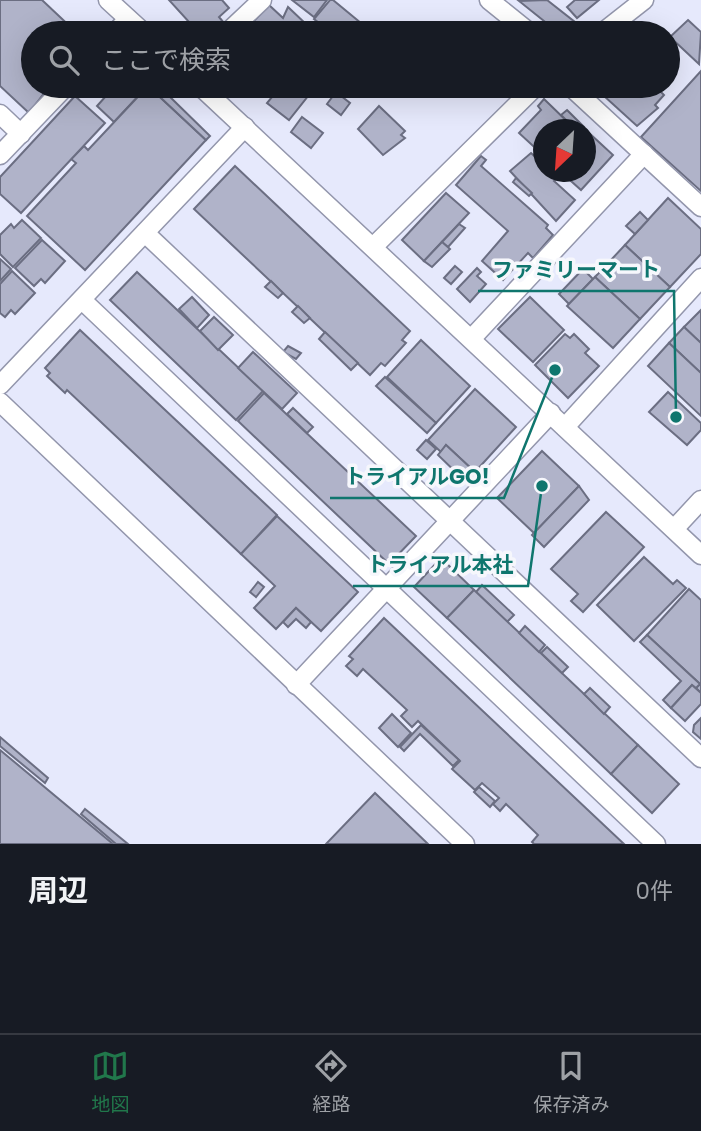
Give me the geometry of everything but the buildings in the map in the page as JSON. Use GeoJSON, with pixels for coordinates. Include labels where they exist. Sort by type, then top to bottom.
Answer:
{"type":"FeatureCollection","features":[{"type":"Feature","properties":{"kind":"street"},"geometry":{"type":"LineString","coordinates":[[108,0],[130,21]]}},
{"type":"Feature","properties":{"kind":"street"},"geometry":{"type":"LineString","coordinates":[[239,21],[262,0]]}},
{"type":"Feature","properties":{"kind":"street"},"geometry":{"type":"LineString","coordinates":[[489,0],[515,21]]}},
{"type":"Feature","properties":{"kind":"street"},"geometry":{"type":"LineString","coordinates":[[617,21],[644,0]]}},
{"type":"Feature","properties":{"kind":"street"},"geometry":{"type":"LineString","coordinates":[[0,155],[55,98]]}},
{"type":"Feature","properties":{"kind":"street"},"geometry":{"type":"LineString","coordinates":[[213,98],[701,555]]}},
{"type":"Feature","properties":{"kind":"street"},"geometry":{"type":"LineString","coordinates":[[374,246],[524,98]]}},
{"type":"Feature","properties":{"kind":"street"},"geometry":{"type":"LineString","coordinates":[[583,98],[701,206]]}},
{"type":"Feature","properties":{"kind":"street"},"geometry":{"type":"LineString","coordinates":[[0,114],[21,134]]}},
{"type":"Feature","properties":{"kind":"street"},"geometry":{"type":"LineString","coordinates":[[0,385],[244,127]]}},
{"type":"Feature","properties":{"kind":"street"},"geometry":{"type":"LineString","coordinates":[[472,338],[644,155]]}},
{"type":"Feature","properties":{"kind":"street"},"geometry":{"type":"LineString","coordinates":[[145,233],[701,758]]}},
{"type":"Feature","properties":{"kind":"street"},"geometry":{"type":"LineString","coordinates":[[565,427],[701,278]]}},
{"type":"Feature","properties":{"kind":"street"},"geometry":{"type":"LineString","coordinates":[[82,300],[656,844]]}},
{"type":"Feature","properties":{"kind":"street"},"geometry":{"type":"LineString","coordinates":[[0,402],[465,844]]}},
{"type":"Feature","properties":{"kind":"street"},"geometry":{"type":"LineString","coordinates":[[296,685],[551,413]]}},
{"type":"Feature","properties":{"kind":"street"},"geometry":{"type":"LineString","coordinates":[[674,529],[701,500]]}},
{"type":"Feature","properties":{"kind":"place","name":"トライアルGO!"},"geometry":{"type":"Point","coordinates":[555,370]}},
{"type":"Feature","properties":{"kind":"place","name":"ファミリーマート"},"geometry":{"type":"Point","coordinates":[676,417]}},
{"type":"Feature","properties":{"kind":"place","name":"トライアル本社"},"geometry":{"type":"Point","coordinates":[542,486]}}]}
